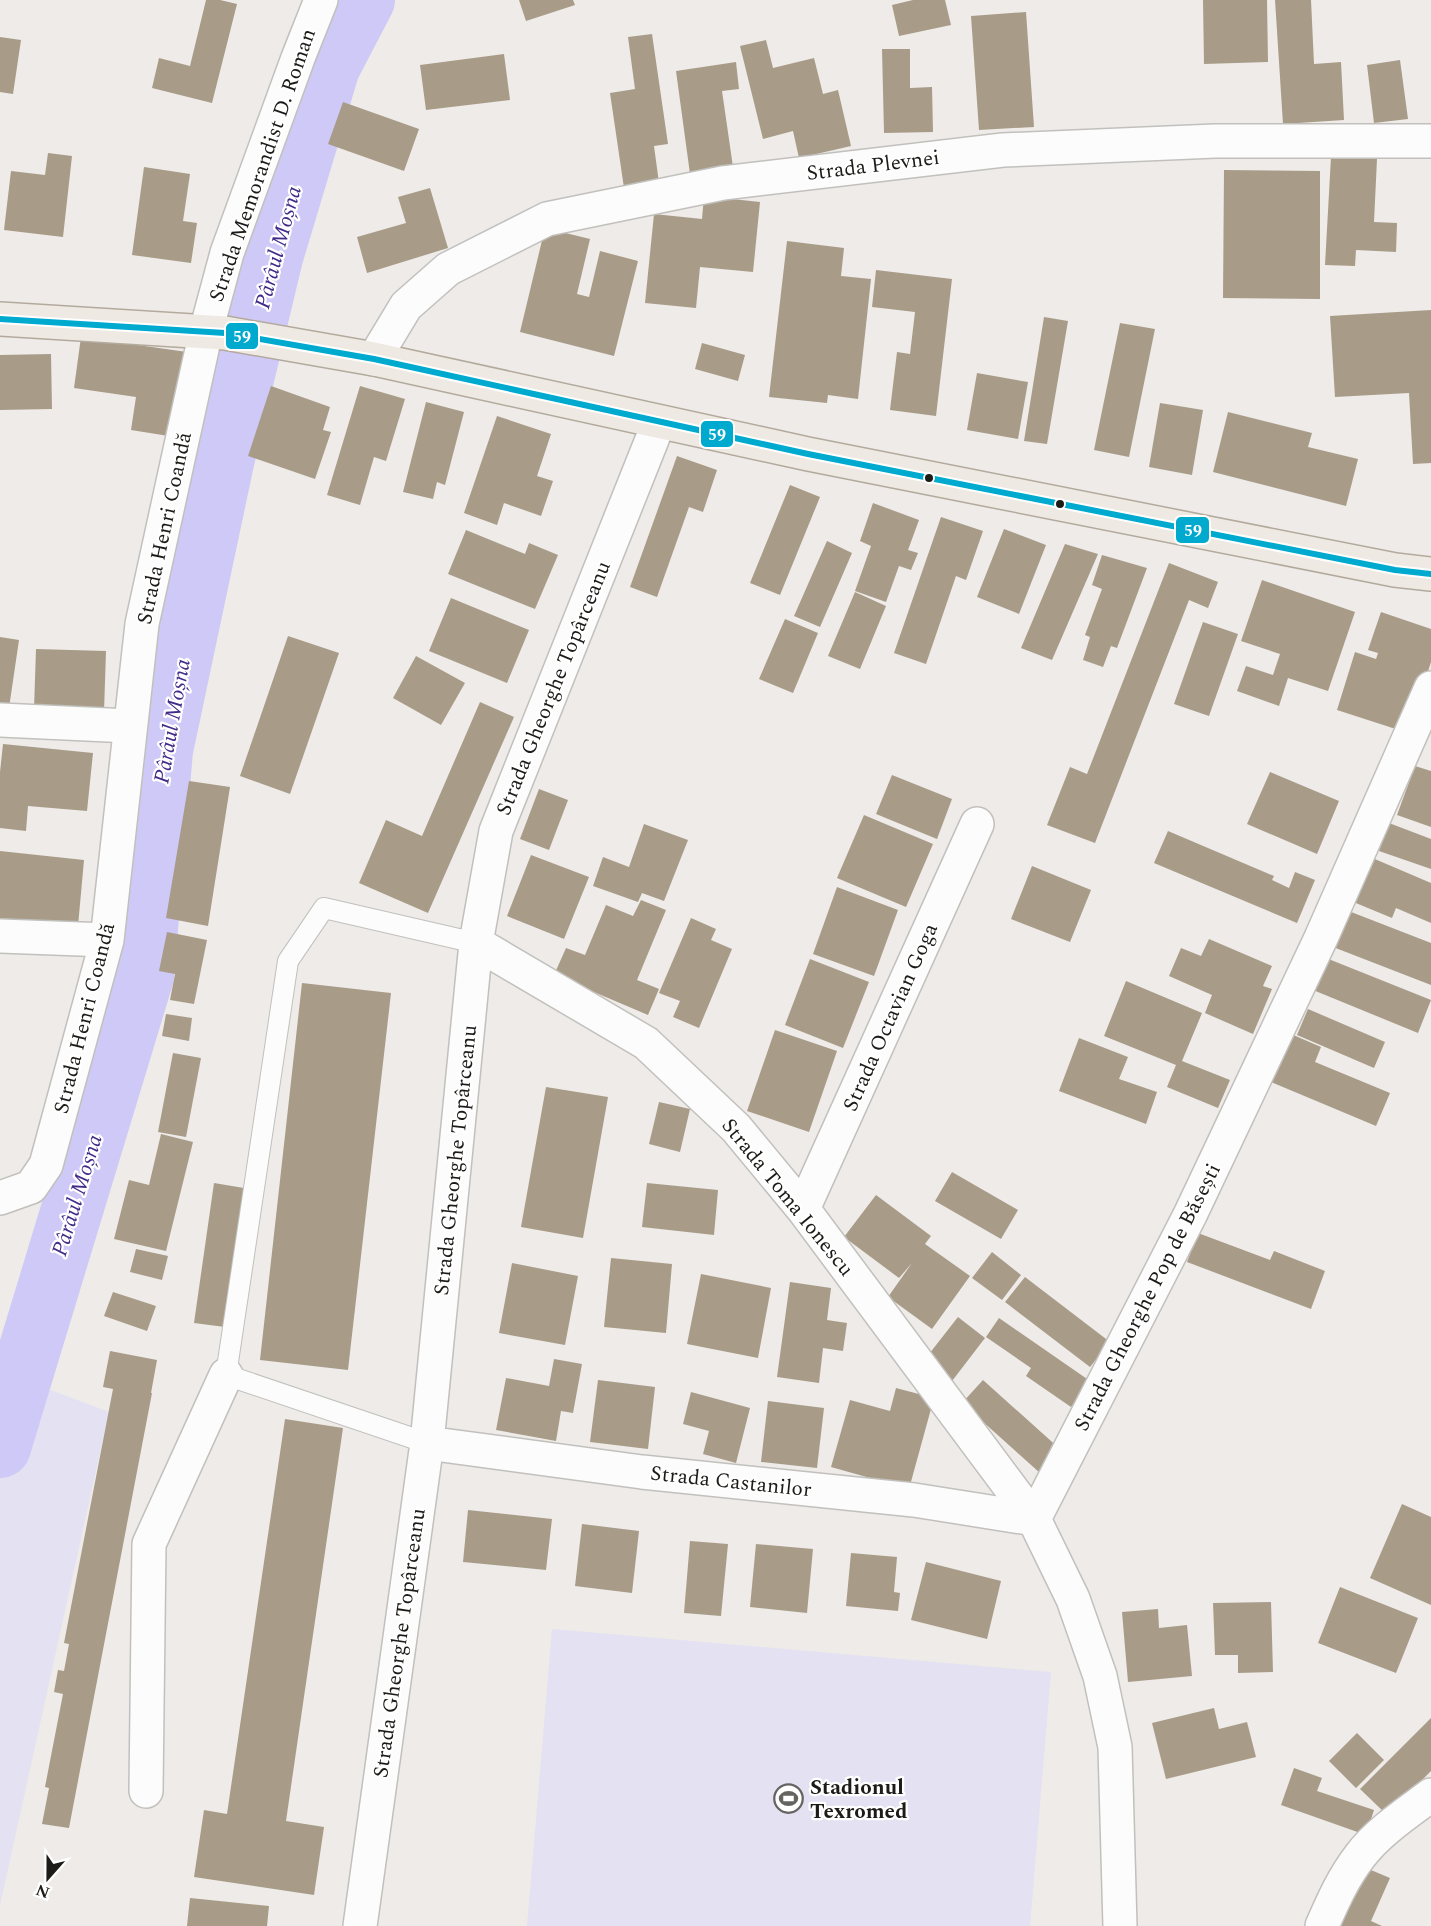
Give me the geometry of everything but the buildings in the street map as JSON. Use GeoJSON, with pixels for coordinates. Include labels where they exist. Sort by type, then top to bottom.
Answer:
{"type":"FeatureCollection","features":[{"type":"Feature","properties":{"kind":"main road"},"geometry":{"type":"LineString","coordinates":[[0,319],[215,332],[374,359],[831,459],[1395,570],[1431,574]]}},
{"type":"Feature","properties":{"kind":"street","name":"Strada Memorandist D. Roman"},"geometry":{"type":"LineString","coordinates":[[215,332],[227,253],[321,0]]}},
{"type":"Feature","properties":{"kind":"street","name":"Strada Plevnei"},"geometry":{"type":"LineString","coordinates":[[374,359],[406,306],[448,269],[547,219],[723,183],[1003,150],[1215,141],[1431,141]]}},
{"type":"Feature","properties":{"kind":"street","name":"Strada Henri Coandă"},"geometry":{"type":"LineString","coordinates":[[0,1198],[31,1186],[46,1165],[107,940],[142,624],[215,332]]}},
{"type":"Feature","properties":{"kind":"street","name":"Strada Gheorghe Topârceanu"},"geometry":{"type":"LineString","coordinates":[[360,1926],[427,1443],[476,943],[496,831],[659,422]]}},
{"type":"Feature","properties":{"kind":"street","name":"Strada Gheorghe Pop de Băsești"},"geometry":{"type":"LineString","coordinates":[[1034,1519],[1195,1204],[1321,938],[1431,688]]}},
{"type":"Feature","properties":{"kind":"street"},"geometry":{"type":"LineString","coordinates":[[0,720],[130,726]]}},
{"type":"Feature","properties":{"kind":"street","name":"Strada Octavian Goga"},"geometry":{"type":"LineString","coordinates":[[803,1209],[977,824]]}},
{"type":"Feature","properties":{"kind":"street"},"geometry":{"type":"LineString","coordinates":[[0,936],[107,940]]}},
{"type":"Feature","properties":{"kind":"street","name":"Strada Toma Ionescu"},"geometry":{"type":"LineString","coordinates":[[476,943],[646,1043],[736,1128],[803,1209],[1034,1519]]}},
{"type":"Feature","properties":{"kind":"street"},"geometry":{"type":"LineString","coordinates":[[146,1791],[149,1544],[226,1375]]}},
{"type":"Feature","properties":{"kind":"street","name":"Strada Castanilor"},"geometry":{"type":"LineString","coordinates":[[427,1443],[642,1472],[914,1500],[1034,1519]]}},
{"type":"Feature","properties":{"kind":"street"},"geometry":{"type":"LineString","coordinates":[[1034,1519],[1073,1599],[1100,1676],[1116,1747],[1120,1926]]}},
{"type":"Feature","properties":{"kind":"street"},"geometry":{"type":"LineString","coordinates":[[1322,1926],[1340,1885],[1361,1854],[1431,1795]]}},
{"type":"Feature","properties":{"kind":"lane"},"geometry":{"type":"LineString","coordinates":[[427,1443],[226,1375],[288,961],[324,908],[476,943]]}},
{"type":"Feature","properties":{"kind":"shaded area"},"geometry":{"type":"Polygon","coordinates":[[[0,1371],[109,1412],[0,1905],[0,1464],[16,1393],[0,1446],[0,1371]]]}},
{"type":"Feature","properties":{"kind":"shaded area","name":"Stadionul Texromed"},"geometry":{"type":"Polygon","coordinates":[[[552,1629],[1051,1672],[1030,1926],[527,1926],[552,1629]]]}},
{"type":"Feature","properties":{"kind":"waterway","name":"Pârâul Moșna"},"geometry":{"type":"LineString","coordinates":[[0,1447],[143,976],[162,750],[223,462],[272,257],[329,67],[364,0]]}},
{"type":"Feature","properties":{"kind":"transit line","name":"59"},"geometry":{"type":"LineString","coordinates":[[0,319],[225,333],[374,359],[808,454],[1395,570],[1431,574]]}},
{"type":"Feature","properties":{"kind":"place","name":"Stadionul Texromed"},"geometry":{"type":"Point","coordinates":[789,1799]}}]}
